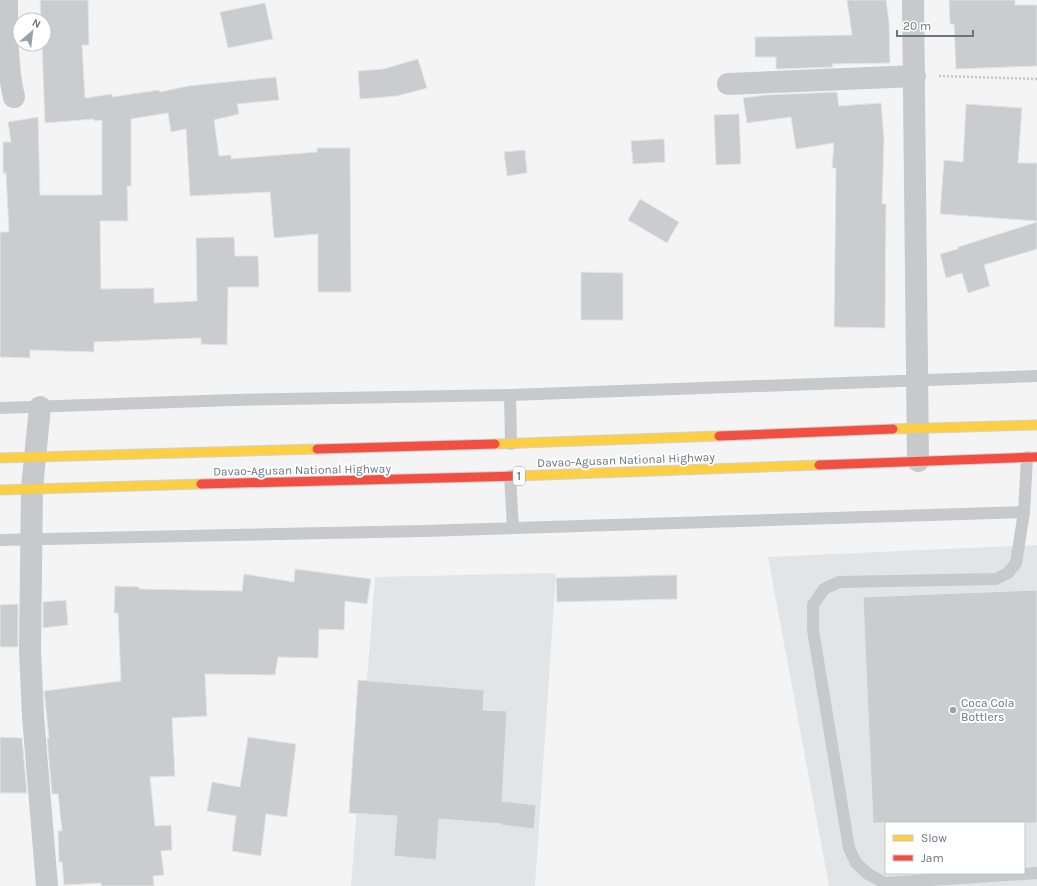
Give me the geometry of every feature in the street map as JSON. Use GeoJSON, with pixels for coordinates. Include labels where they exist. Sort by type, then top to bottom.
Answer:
{"type":"FeatureCollection","features":[{"type":"Feature","properties":{"kind":"highway","name":"Davao-Agusan National Highway"},"geometry":{"type":"LineString","coordinates":[[0,458],[511,444],[918,428],[1037,425]]}},
{"type":"Feature","properties":{"kind":"highway","name":"Davao-Agusan National Highway"},"geometry":{"type":"LineString","coordinates":[[0,490],[510,476],[1032,457]]}},
{"type":"Feature","properties":{"kind":"street"},"geometry":{"type":"LineString","coordinates":[[7,0],[7,34],[14,97]]}},
{"type":"Feature","properties":{"kind":"street"},"geometry":{"type":"LineString","coordinates":[[913,0],[918,461]]}},
{"type":"Feature","properties":{"kind":"street"},"geometry":{"type":"LineString","coordinates":[[728,84],[915,76]]}},
{"type":"Feature","properties":{"kind":"street"},"geometry":{"type":"LineString","coordinates":[[40,407],[32,488],[30,652],[33,716],[47,886]]}},
{"type":"Feature","properties":{"kind":"lane"},"geometry":{"type":"LineString","coordinates":[[0,408],[226,401],[510,395],[1037,376]]}},
{"type":"Feature","properties":{"kind":"lane"},"geometry":{"type":"LineString","coordinates":[[510,395],[511,444]]}},
{"type":"Feature","properties":{"kind":"lane"},"geometry":{"type":"LineString","coordinates":[[1022,874],[885,883],[868,874],[856,863],[849,848],[813,630],[813,605],[824,589],[839,582],[996,579],[1008,573],[1016,563],[1032,457]]}},
{"type":"Feature","properties":{"kind":"lane"},"geometry":{"type":"LineString","coordinates":[[510,476],[513,528]]}},
{"type":"Feature","properties":{"kind":"lane"},"geometry":{"type":"LineString","coordinates":[[0,540],[32,538],[416,531],[1024,512]]}},
{"type":"Feature","properties":{"kind":"lane"},"geometry":{"type":"LineString","coordinates":[[1025,874],[1037,873]]}},
{"type":"Feature","properties":{"kind":"path"},"geometry":{"type":"LineString","coordinates":[[915,76],[1037,79]]}},
{"type":"Feature","properties":{"kind":"shaded area"},"geometry":{"type":"Polygon","coordinates":[[[1037,545],[1037,886],[829,886],[768,557],[1037,545]]]}},
{"type":"Feature","properties":{"kind":"shaded area"},"geometry":{"type":"Polygon","coordinates":[[[556,573],[535,886],[351,886],[375,577],[556,573]]]}},
{"type":"Feature","properties":{"kind":"building"},"geometry":{"type":"Polygon","coordinates":[[[40,0],[88,0],[89,45],[82,45],[85,98],[112,94],[112,97],[159,90],[160,92],[188,86],[276,77],[279,100],[237,104],[239,114],[214,120],[219,156],[231,155],[231,159],[317,152],[317,148],[350,148],[351,292],[318,292],[318,234],[274,238],[270,192],[190,196],[186,129],[171,132],[168,113],[131,119],[131,186],[127,186],[128,221],[100,221],[101,289],[154,288],[154,303],[197,301],[196,238],[234,237],[235,256],[258,256],[259,287],[228,287],[227,345],[201,344],[201,338],[94,342],[94,352],[30,350],[30,358],[0,357],[0,232],[9,232],[6,173],[3,173],[3,142],[11,142],[8,122],[38,117],[40,195],[102,195],[102,120],[94,121],[94,119],[45,123],[42,52],[52,52],[52,12],[41,12],[40,0]]]}},
{"type":"Feature","properties":{"kind":"building"},"geometry":{"type":"Polygon","coordinates":[[[847,0],[886,0],[889,22],[890,63],[832,64],[833,67],[776,69],[776,57],[755,57],[755,37],[852,35],[847,0]]]}},
{"type":"Feature","properties":{"kind":"building"},"geometry":{"type":"Polygon","coordinates":[[[949,0],[1015,0],[1015,5],[1037,5],[1037,66],[956,69],[954,24],[950,24],[949,0]]]}},
{"type":"Feature","properties":{"kind":"building"},"geometry":{"type":"Polygon","coordinates":[[[265,3],[273,39],[228,48],[220,12],[265,3]]]}},
{"type":"Feature","properties":{"kind":"building"},"geometry":{"type":"Polygon","coordinates":[[[418,59],[427,88],[397,96],[360,99],[358,71],[383,69],[418,59]]]}},
{"type":"Feature","properties":{"kind":"building"},"geometry":{"type":"Polygon","coordinates":[[[837,92],[839,106],[881,103],[884,139],[882,204],[886,204],[885,328],[834,327],[836,168],[832,168],[834,143],[796,149],[791,117],[747,123],[743,98],[766,95],[837,92]]]}},
{"type":"Feature","properties":{"kind":"building"},"geometry":{"type":"Polygon","coordinates":[[[966,104],[1022,108],[1018,163],[1037,163],[1037,221],[940,214],[944,160],[963,162],[966,104]]]}},
{"type":"Feature","properties":{"kind":"building"},"geometry":{"type":"Polygon","coordinates":[[[739,114],[741,164],[716,165],[714,115],[739,114]]]}},
{"type":"Feature","properties":{"kind":"building"},"geometry":{"type":"Polygon","coordinates":[[[664,139],[665,162],[633,164],[631,141],[664,139]]]}},
{"type":"Feature","properties":{"kind":"building"},"geometry":{"type":"Polygon","coordinates":[[[525,150],[527,173],[507,176],[504,152],[525,150]]]}},
{"type":"Feature","properties":{"kind":"building"},"geometry":{"type":"Polygon","coordinates":[[[640,199],[679,222],[667,243],[628,220],[640,199]]]}},
{"type":"Feature","properties":{"kind":"building"},"geometry":{"type":"Polygon","coordinates":[[[1037,222],[1037,249],[984,265],[990,286],[968,293],[962,273],[946,278],[940,254],[1037,222]]]}},
{"type":"Feature","properties":{"kind":"building"},"geometry":{"type":"Polygon","coordinates":[[[581,272],[623,273],[623,320],[581,320],[581,272]]]}},
{"type":"Feature","properties":{"kind":"building"},"geometry":{"type":"Polygon","coordinates":[[[295,569],[371,579],[367,604],[345,601],[344,630],[319,629],[318,658],[278,657],[275,675],[205,674],[207,716],[172,718],[175,776],[150,777],[155,826],[171,825],[172,850],[161,851],[164,875],[153,876],[154,886],[101,886],[101,883],[64,885],[62,862],[59,862],[58,831],[62,831],[58,794],[52,794],[47,738],[49,738],[44,691],[121,681],[118,613],[114,613],[115,586],[139,587],[139,589],[242,591],[244,574],[294,582],[295,569]]]}},
{"type":"Feature","properties":{"kind":"building"},"geometry":{"type":"Polygon","coordinates":[[[677,575],[677,599],[557,602],[556,578],[677,575]]]}},
{"type":"Feature","properties":{"kind":"building","name":"Coca Cola Bottlers"},"geometry":{"type":"Polygon","coordinates":[[[1037,590],[1037,823],[873,823],[863,597],[1037,590]]]}},
{"type":"Feature","properties":{"kind":"building"},"geometry":{"type":"Polygon","coordinates":[[[66,600],[68,625],[43,628],[43,602],[66,600]]]}},
{"type":"Feature","properties":{"kind":"building"},"geometry":{"type":"Polygon","coordinates":[[[18,604],[18,647],[0,647],[0,605],[18,604]]]}},
{"type":"Feature","properties":{"kind":"building"},"geometry":{"type":"Polygon","coordinates":[[[358,680],[484,690],[483,710],[507,711],[502,801],[536,805],[534,829],[501,825],[502,824],[439,819],[436,860],[394,856],[397,816],[349,813],[358,680]]]}},
{"type":"Feature","properties":{"kind":"building"},"geometry":{"type":"Polygon","coordinates":[[[0,737],[22,738],[27,793],[0,793],[0,737]]]}},
{"type":"Feature","properties":{"kind":"building"},"geometry":{"type":"Polygon","coordinates":[[[248,737],[296,744],[287,817],[266,814],[261,856],[232,851],[236,816],[207,811],[212,782],[240,787],[248,737]]]}},
{"type":"Feature","properties":{"kind":"traffic: slow"},"geometry":{"type":"LineString","coordinates":[[893,429],[1037,425]]}},
{"type":"Feature","properties":{"kind":"traffic: slow"},"geometry":{"type":"LineString","coordinates":[[495,444],[719,436]]}},
{"type":"Feature","properties":{"kind":"traffic: slow"},"geometry":{"type":"LineString","coordinates":[[0,458],[317,449]]}},
{"type":"Feature","properties":{"kind":"traffic: slow"},"geometry":{"type":"LineString","coordinates":[[516,476],[819,465]]}},
{"type":"Feature","properties":{"kind":"traffic: slow"},"geometry":{"type":"LineString","coordinates":[[0,490],[201,484]]}},
{"type":"Feature","properties":{"kind":"traffic: jam"},"geometry":{"type":"LineString","coordinates":[[719,436],[893,429]]}},
{"type":"Feature","properties":{"kind":"traffic: jam"},"geometry":{"type":"LineString","coordinates":[[317,449],[495,444]]}},
{"type":"Feature","properties":{"kind":"traffic: jam"},"geometry":{"type":"LineString","coordinates":[[819,465],[1037,457]]}},
{"type":"Feature","properties":{"kind":"traffic: jam"},"geometry":{"type":"LineString","coordinates":[[201,484],[516,476]]}},
{"type":"Feature","properties":{"kind":"place","name":"Coca Cola Bottlers"},"geometry":{"type":"Point","coordinates":[953,710]}}]}
